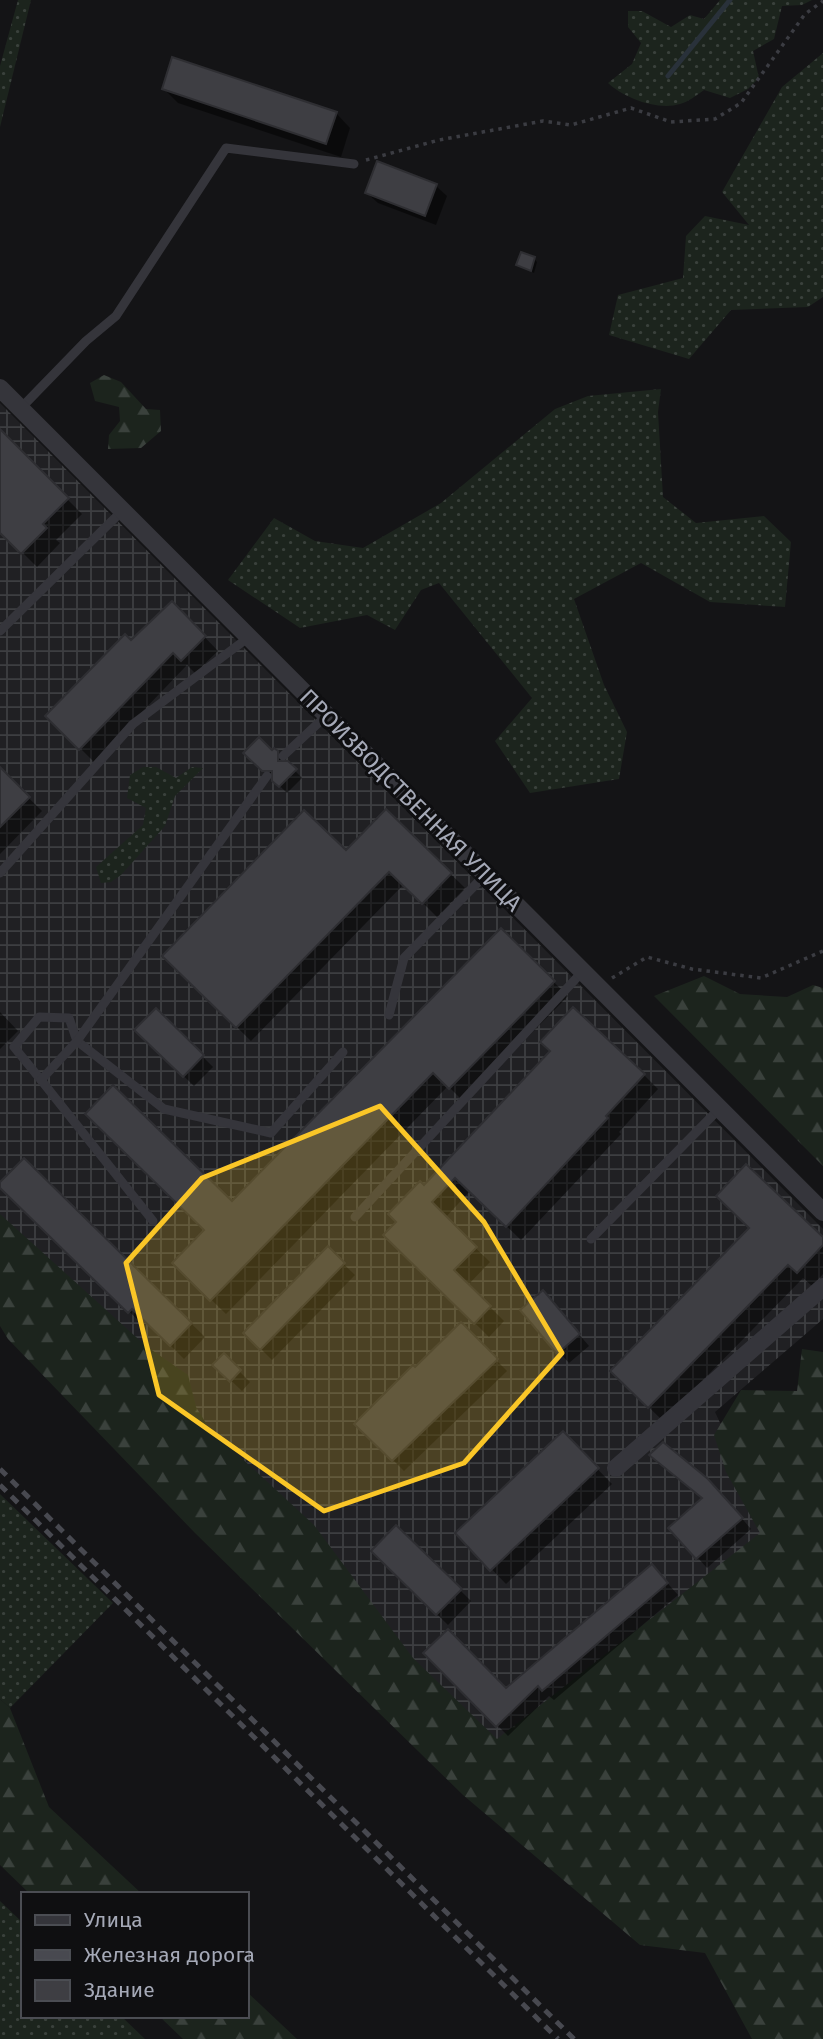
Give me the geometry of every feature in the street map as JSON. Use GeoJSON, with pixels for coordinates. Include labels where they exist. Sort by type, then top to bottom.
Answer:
{"type":"FeatureCollection","features":[{"type":"Feature","properties":{"kind":"street","name":"ПРОИЗВОДСТВЕННАЯ УЛИЦА"},"geometry":{"type":"LineString","coordinates":[[0,388],[823,1212]]}},
{"type":"Feature","properties":{"kind":"street"},"geometry":{"type":"LineString","coordinates":[[616,1468],[823,1287]]}},
{"type":"Feature","properties":{"kind":"lane"},"geometry":{"type":"LineString","coordinates":[[21,408],[86,341],[116,316],[226,148],[354,164]]}},
{"type":"Feature","properties":{"kind":"lane"},"geometry":{"type":"LineString","coordinates":[[0,631],[123,510]]}},
{"type":"Feature","properties":{"kind":"lane"},"geometry":{"type":"LineString","coordinates":[[0,873],[134,724],[249,637]]}},
{"type":"Feature","properties":{"kind":"lane"},"geometry":{"type":"LineString","coordinates":[[283,756],[327,715]]}},
{"type":"Feature","properties":{"kind":"lane"},"geometry":{"type":"LineString","coordinates":[[41,1080],[76,1041],[268,776]]}},
{"type":"Feature","properties":{"kind":"lane"},"geometry":{"type":"LineString","coordinates":[[389,1015],[404,958],[486,874]]}},
{"type":"Feature","properties":{"kind":"lane"},"geometry":{"type":"LineString","coordinates":[[355,1217],[583,971]]}},
{"type":"Feature","properties":{"kind":"lane"},"geometry":{"type":"LineString","coordinates":[[153,1221],[13,1047],[39,1017],[69,1018],[76,1041],[164,1109],[271,1133],[343,1052]]}},
{"type":"Feature","properties":{"kind":"lane"},"geometry":{"type":"LineString","coordinates":[[591,1239],[720,1108]]}},
{"type":"Feature","properties":{"kind":"path"},"geometry":{"type":"LineString","coordinates":[[354,164],[439,140],[543,121],[571,125],[631,108],[671,122],[715,119],[741,103],[805,14],[823,1]]}},
{"type":"Feature","properties":{"kind":"path"},"geometry":{"type":"LineString","coordinates":[[598,986],[647,957],[692,969],[761,978],[823,951]]}},
{"type":"Feature","properties":{"kind":"highlighted area"},"geometry":{"type":"Polygon","coordinates":[[[380,1106],[484,1222],[562,1353],[464,1463],[324,1511],[159,1395],[126,1263],[202,1178],[380,1106]]]}},
{"type":"Feature","properties":{"kind":"shaded area"},"geometry":{"type":"Polygon","coordinates":[[[0,403],[823,1229],[823,1319],[715,1412],[774,1539],[502,1770],[0,1278],[0,403]]]}},
{"type":"Feature","properties":{"kind":"green space"},"geometry":{"type":"Polygon","coordinates":[[[18,0],[31,0],[0,127],[0,66],[18,0]]]}},
{"type":"Feature","properties":{"kind":"green space"},"geometry":{"type":"Polygon","coordinates":[[[720,0],[812,0],[802,5],[782,6],[774,39],[753,51],[759,78],[748,89],[730,98],[704,90],[683,103],[662,106],[632,98],[608,83],[632,64],[641,43],[628,27],[628,11],[642,11],[671,27],[690,15],[704,19],[720,0]]]}},
{"type":"Feature","properties":{"kind":"green space"},"geometry":{"type":"Polygon","coordinates":[[[823,53],[823,297],[808,307],[731,310],[689,359],[609,335],[618,295],[683,278],[686,236],[705,216],[749,225],[722,192],[782,87],[823,53]]]}},
{"type":"Feature","properties":{"kind":"green space"},"geometry":{"type":"Polygon","coordinates":[[[104,375],[121,382],[146,409],[160,410],[161,431],[141,448],[108,449],[109,435],[120,421],[119,407],[95,401],[90,383],[104,375]]]}},
{"type":"Feature","properties":{"kind":"green space"},"geometry":{"type":"Polygon","coordinates":[[[661,389],[658,412],[663,497],[696,523],[764,516],[791,542],[785,607],[710,602],[641,563],[574,599],[604,685],[627,732],[619,779],[530,793],[495,741],[532,698],[439,583],[421,590],[395,630],[367,615],[300,628],[228,580],[274,518],[315,541],[363,548],[441,503],[555,409],[588,396],[661,389]]]}},
{"type":"Feature","properties":{"kind":"green space"},"geometry":{"type":"Polygon","coordinates":[[[143,767],[156,767],[176,778],[192,767],[203,768],[175,796],[165,826],[121,875],[111,882],[101,883],[96,867],[143,825],[146,808],[127,798],[130,775],[143,767]]]}},
{"type":"Feature","properties":{"kind":"green space"},"geometry":{"type":"Polygon","coordinates":[[[704,976],[740,994],[787,997],[813,985],[823,988],[823,1166],[654,996],[704,976]]]}},
{"type":"Feature","properties":{"kind":"green space"},"geometry":{"type":"Polygon","coordinates":[[[0,1214],[146,1346],[188,1375],[196,1407],[209,1428],[314,1525],[413,1658],[497,1739],[760,1533],[726,1472],[714,1435],[741,1390],[797,1391],[802,1349],[823,1352],[823,2039],[752,2039],[705,1953],[640,1945],[463,1795],[195,1533],[8,1339],[0,1326],[0,1214]]]}},
{"type":"Feature","properties":{"kind":"green space"},"geometry":{"type":"Polygon","coordinates":[[[0,1494],[113,1603],[10,1708],[0,1699],[0,1494]]]}},
{"type":"Feature","properties":{"kind":"green space"},"geometry":{"type":"Polygon","coordinates":[[[0,1699],[10,1708],[49,1807],[140,1892],[28,1892],[0,1865],[0,1699]]]}},
{"type":"Feature","properties":{"kind":"green space"},"geometry":{"type":"Polygon","coordinates":[[[0,1901],[21,1921],[21,2018],[123,2018],[145,2039],[0,2039],[0,1901]]]}},
{"type":"Feature","properties":{"kind":"green space"},"geometry":{"type":"Polygon","coordinates":[[[248,1993],[297,2039],[183,2039],[161,2018],[248,2018],[248,1993]]]}},
{"type":"Feature","properties":{"kind":"building"},"geometry":{"type":"Polygon","coordinates":[[[172,57],[337,112],[326,144],[162,89],[172,57]]]}},
{"type":"Feature","properties":{"kind":"building"},"geometry":{"type":"Polygon","coordinates":[[[377,161],[437,184],[425,216],[365,193],[377,161]]]}},
{"type":"Feature","properties":{"kind":"building"},"geometry":{"type":"Polygon","coordinates":[[[521,252],[535,257],[531,271],[516,265],[521,252]]]}},
{"type":"Feature","properties":{"kind":"building"},"geometry":{"type":"Polygon","coordinates":[[[0,429],[69,498],[43,524],[47,528],[21,554],[0,533],[0,429]]]}},
{"type":"Feature","properties":{"kind":"building"},"geometry":{"type":"Polygon","coordinates":[[[172,601],[206,636],[181,661],[173,653],[79,750],[45,716],[125,634],[131,640],[172,601]]]}},
{"type":"Feature","properties":{"kind":"building"},"geometry":{"type":"Polygon","coordinates":[[[259,737],[272,750],[274,748],[278,751],[278,761],[288,761],[297,769],[279,787],[272,781],[272,771],[262,771],[243,753],[259,737]]]}},
{"type":"Feature","properties":{"kind":"building"},"geometry":{"type":"Polygon","coordinates":[[[0,767],[30,797],[0,827],[0,767]]]}},
{"type":"Feature","properties":{"kind":"building"},"geometry":{"type":"Polygon","coordinates":[[[386,809],[452,873],[422,904],[389,872],[236,1028],[162,956],[304,810],[346,850],[386,809]]]}},
{"type":"Feature","properties":{"kind":"building"},"geometry":{"type":"Polygon","coordinates":[[[501,928],[555,981],[449,1089],[433,1073],[210,1301],[172,1263],[204,1230],[85,1114],[113,1085],[232,1201],[501,928]]]}},
{"type":"Feature","properties":{"kind":"building"},"geometry":{"type":"Polygon","coordinates":[[[573,1007],[645,1074],[606,1116],[608,1118],[506,1227],[455,1178],[432,1202],[477,1247],[454,1270],[491,1306],[474,1324],[383,1235],[396,1222],[388,1214],[420,1181],[424,1185],[550,1051],[540,1042],[573,1007]]]}},
{"type":"Feature","properties":{"kind":"building"},"geometry":{"type":"Polygon","coordinates":[[[156,1008],[204,1055],[183,1077],[134,1030],[156,1008]]]}},
{"type":"Feature","properties":{"kind":"building"},"geometry":{"type":"Polygon","coordinates":[[[24,1158],[192,1323],[170,1346],[132,1309],[128,1313],[0,1188],[0,1182],[24,1158]]]}},
{"type":"Feature","properties":{"kind":"building"},"geometry":{"type":"Polygon","coordinates":[[[746,1164],[823,1237],[823,1245],[797,1273],[788,1265],[648,1408],[610,1371],[749,1228],[716,1196],[746,1164]]]}},
{"type":"Feature","properties":{"kind":"building"},"geometry":{"type":"Polygon","coordinates":[[[328,1246],[345,1263],[260,1350],[243,1333],[328,1246]]]}},
{"type":"Feature","properties":{"kind":"building"},"geometry":{"type":"Polygon","coordinates":[[[543,1290],[580,1334],[557,1354],[520,1310],[543,1290]]]}},
{"type":"Feature","properties":{"kind":"building"},"geometry":{"type":"Polygon","coordinates":[[[461,1322],[498,1359],[392,1461],[354,1424],[461,1322]]]}},
{"type":"Feature","properties":{"kind":"building"},"geometry":{"type":"Polygon","coordinates":[[[224,1353],[241,1370],[230,1382],[212,1365],[224,1353]]]}},
{"type":"Feature","properties":{"kind":"building"},"geometry":{"type":"Polygon","coordinates":[[[563,1431],[599,1468],[490,1571],[455,1533],[563,1431]]]}},
{"type":"Feature","properties":{"kind":"building"},"geometry":{"type":"Polygon","coordinates":[[[663,1442],[708,1479],[743,1518],[696,1559],[668,1528],[702,1498],[649,1455],[663,1442]]]}},
{"type":"Feature","properties":{"kind":"building"},"geometry":{"type":"Polygon","coordinates":[[[396,1525],[462,1589],[436,1615],[371,1551],[396,1525]]]}},
{"type":"Feature","properties":{"kind":"building"},"geometry":{"type":"Polygon","coordinates":[[[652,1564],[668,1583],[542,1691],[538,1686],[496,1727],[423,1653],[448,1629],[506,1688],[652,1564]]]}},
{"type":"Feature","properties":{"kind":"waterway"},"geometry":{"type":"LineString","coordinates":[[668,76],[730,0]]}},
{"type":"Feature","properties":{"kind":"railway"},"geometry":{"type":"LineString","coordinates":[[0,1469],[574,2039]]}},
{"type":"Feature","properties":{"kind":"railway"},"geometry":{"type":"LineString","coordinates":[[0,1485],[558,2039]]}}]}
